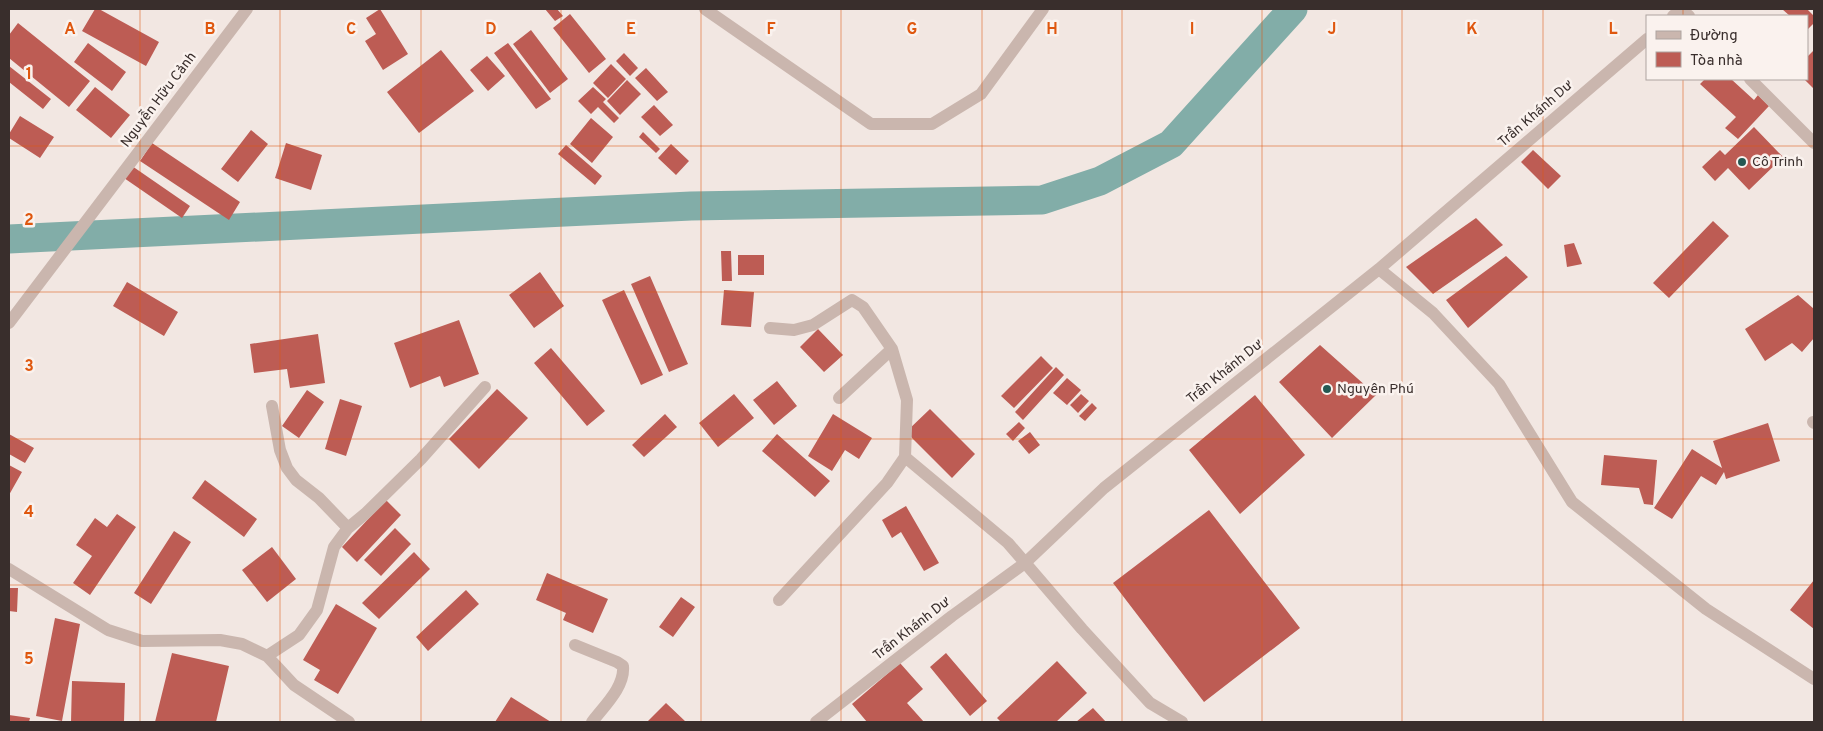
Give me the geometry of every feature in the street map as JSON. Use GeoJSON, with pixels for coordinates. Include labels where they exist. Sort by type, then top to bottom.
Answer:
{"type":"FeatureCollection","features":[{"type":"Feature","properties":{"kind":"street","name":"Nguyễn Hữu Cảnh"},"geometry":{"type":"LineString","coordinates":[[9,323],[247,9]]}},
{"type":"Feature","properties":{"kind":"street"},"geometry":{"type":"LineString","coordinates":[[705,9],[871,124],[932,124],[981,94],[1043,9]]}},
{"type":"Feature","properties":{"kind":"street","name":"Trần Khánh Dư"},"geometry":{"type":"LineString","coordinates":[[816,722],[952,616],[1025,563],[1104,488],[1379,269],[1646,39]]}},
{"type":"Feature","properties":{"kind":"street"},"geometry":{"type":"LineString","coordinates":[[1751,80],[1814,143]]}},
{"type":"Feature","properties":{"kind":"street"},"geometry":{"type":"LineString","coordinates":[[1379,269],[1433,313],[1499,384],[1572,502],[1706,609],[1814,679]]}},
{"type":"Feature","properties":{"kind":"street"},"geometry":{"type":"LineString","coordinates":[[770,328],[794,330],[813,325],[852,300],[863,307],[892,349],[907,400],[905,457],[887,483],[779,600]]}},
{"type":"Feature","properties":{"kind":"street"},"geometry":{"type":"LineString","coordinates":[[838,398],[892,349]]}},
{"type":"Feature","properties":{"kind":"street"},"geometry":{"type":"LineString","coordinates":[[267,656],[299,635],[317,610],[334,546],[348,528],[365,514],[421,459],[485,387]]}},
{"type":"Feature","properties":{"kind":"street"},"geometry":{"type":"LineString","coordinates":[[272,406],[280,450],[286,468],[296,480],[319,498],[348,528]]}},
{"type":"Feature","properties":{"kind":"street"},"geometry":{"type":"LineString","coordinates":[[905,457],[1008,543],[1082,630],[1150,703],[1182,722]]}},
{"type":"Feature","properties":{"kind":"street"},"geometry":{"type":"LineString","coordinates":[[9,569],[108,630],[142,641],[220,640],[242,644],[267,656],[294,685],[350,722]]}},
{"type":"Feature","properties":{"kind":"street"},"geometry":{"type":"LineString","coordinates":[[575,645],[624,666],[624,676],[614,694],[592,722]]}},
{"type":"Feature","properties":{"kind":"building"},"geometry":{"type":"Polygon","coordinates":[[[95,9],[99,9],[159,42],[146,66],[82,31],[95,9]]]}},
{"type":"Feature","properties":{"kind":"building"},"geometry":{"type":"Polygon","coordinates":[[[380,9],[408,54],[383,70],[365,41],[376,34],[366,18],[380,9]]]}},
{"type":"Feature","properties":{"kind":"building"},"geometry":{"type":"Polygon","coordinates":[[[545,9],[557,9],[563,16],[555,21],[545,9]]]}},
{"type":"Feature","properties":{"kind":"building"},"geometry":{"type":"Polygon","coordinates":[[[1782,9],[1807,9],[1814,16],[1814,23],[1808,29],[1808,15],[1789,15],[1782,9]]]}},
{"type":"Feature","properties":{"kind":"building"},"geometry":{"type":"Polygon","coordinates":[[[570,14],[606,59],[589,73],[553,28],[570,14]]]}},
{"type":"Feature","properties":{"kind":"building"},"geometry":{"type":"Polygon","coordinates":[[[18,23],[90,81],[69,107],[9,58],[9,35],[18,23]]]}},
{"type":"Feature","properties":{"kind":"building"},"geometry":{"type":"Polygon","coordinates":[[[531,30],[568,79],[550,93],[513,44],[531,30]]]}},
{"type":"Feature","properties":{"kind":"building"},"geometry":{"type":"Polygon","coordinates":[[[88,43],[126,72],[112,91],[74,62],[88,43]]]}},
{"type":"Feature","properties":{"kind":"building"},"geometry":{"type":"Polygon","coordinates":[[[508,43],[551,99],[536,109],[494,53],[508,43]]]}},
{"type":"Feature","properties":{"kind":"building"},"geometry":{"type":"Polygon","coordinates":[[[441,50],[474,91],[419,133],[387,92],[441,50]]]}},
{"type":"Feature","properties":{"kind":"building"},"geometry":{"type":"Polygon","coordinates":[[[1814,50],[1814,89],[1805,80],[1808,80],[1808,56],[1814,50]]]}},
{"type":"Feature","properties":{"kind":"building"},"geometry":{"type":"Polygon","coordinates":[[[624,53],[638,68],[630,76],[616,61],[624,53]]]}},
{"type":"Feature","properties":{"kind":"building"},"geometry":{"type":"Polygon","coordinates":[[[487,56],[505,76],[488,91],[470,70],[487,56]]]}},
{"type":"Feature","properties":{"kind":"building"},"geometry":{"type":"Polygon","coordinates":[[[611,64],[626,79],[608,98],[593,83],[611,64]]]}},
{"type":"Feature","properties":{"kind":"building"},"geometry":{"type":"Polygon","coordinates":[[[9,66],[51,99],[43,109],[9,82],[9,66]]]}},
{"type":"Feature","properties":{"kind":"building"},"geometry":{"type":"Polygon","coordinates":[[[646,68],[668,92],[657,101],[635,78],[646,68]]]}},
{"type":"Feature","properties":{"kind":"building"},"geometry":{"type":"Polygon","coordinates":[[[627,80],[641,94],[620,115],[607,101],[627,80]]]}},
{"type":"Feature","properties":{"kind":"building"},"geometry":{"type":"Polygon","coordinates":[[[1704,80],[1732,80],[1754,100],[1758,95],[1769,106],[1738,139],[1725,128],[1736,117],[1700,84],[1704,80]]]}},
{"type":"Feature","properties":{"kind":"building"},"geometry":{"type":"Polygon","coordinates":[[[95,87],[130,115],[111,138],[76,110],[95,87]]]}},
{"type":"Feature","properties":{"kind":"building"},"geometry":{"type":"Polygon","coordinates":[[[593,87],[606,99],[603,102],[619,118],[614,123],[598,107],[591,114],[578,101],[593,87]]]}},
{"type":"Feature","properties":{"kind":"building"},"geometry":{"type":"Polygon","coordinates":[[[654,105],[673,125],[660,136],[641,117],[654,105]]]}},
{"type":"Feature","properties":{"kind":"building"},"geometry":{"type":"Polygon","coordinates":[[[20,116],[54,137],[40,158],[9,138],[9,134],[20,116]]]}},
{"type":"Feature","properties":{"kind":"building"},"geometry":{"type":"Polygon","coordinates":[[[591,118],[613,137],[592,163],[570,144],[591,118]]]}},
{"type":"Feature","properties":{"kind":"building","name":"Cô Trinh"},"geometry":{"type":"Polygon","coordinates":[[[1754,127],[1783,157],[1749,190],[1728,168],[1715,181],[1702,167],[1720,150],[1725,155],[1754,127]]]}},
{"type":"Feature","properties":{"kind":"building"},"geometry":{"type":"Polygon","coordinates":[[[251,130],[268,144],[238,182],[221,169],[251,130]]]}},
{"type":"Feature","properties":{"kind":"building"},"geometry":{"type":"Polygon","coordinates":[[[643,132],[660,149],[656,153],[639,137],[643,132]]]}},
{"type":"Feature","properties":{"kind":"building"},"geometry":{"type":"Polygon","coordinates":[[[152,143],[240,202],[229,220],[140,161],[152,143]]]}},
{"type":"Feature","properties":{"kind":"building"},"geometry":{"type":"Polygon","coordinates":[[[286,143],[322,155],[311,190],[275,178],[286,143]]]}},
{"type":"Feature","properties":{"kind":"building"},"geometry":{"type":"Polygon","coordinates":[[[671,144],[689,161],[676,175],[658,158],[671,144]]]}},
{"type":"Feature","properties":{"kind":"building"},"geometry":{"type":"Polygon","coordinates":[[[566,145],[602,176],[595,185],[558,154],[566,145]]]}},
{"type":"Feature","properties":{"kind":"building"},"geometry":{"type":"Polygon","coordinates":[[[1533,150],[1561,176],[1548,189],[1521,162],[1533,150]]]}},
{"type":"Feature","properties":{"kind":"building"},"geometry":{"type":"Polygon","coordinates":[[[132,166],[190,206],[182,218],[124,178],[132,166]]]}},
{"type":"Feature","properties":{"kind":"building"},"geometry":{"type":"Polygon","coordinates":[[[1476,218],[1503,245],[1433,294],[1406,267],[1476,218]]]}},
{"type":"Feature","properties":{"kind":"building"},"geometry":{"type":"Polygon","coordinates":[[[1713,221],[1729,236],[1669,298],[1653,283],[1713,221]]]}},
{"type":"Feature","properties":{"kind":"building"},"geometry":{"type":"Polygon","coordinates":[[[1574,243],[1582,264],[1567,267],[1564,245],[1574,243]]]}},
{"type":"Feature","properties":{"kind":"building"},"geometry":{"type":"Polygon","coordinates":[[[721,251],[731,251],[732,281],[722,281],[721,251]]]}},
{"type":"Feature","properties":{"kind":"building"},"geometry":{"type":"Polygon","coordinates":[[[738,255],[764,255],[764,275],[738,275],[738,255]]]}},
{"type":"Feature","properties":{"kind":"building"},"geometry":{"type":"Polygon","coordinates":[[[1506,256],[1528,277],[1468,328],[1446,300],[1506,256]]]}},
{"type":"Feature","properties":{"kind":"building"},"geometry":{"type":"Polygon","coordinates":[[[540,272],[564,306],[534,328],[509,295],[540,272]]]}},
{"type":"Feature","properties":{"kind":"building"},"geometry":{"type":"Polygon","coordinates":[[[650,276],[688,364],[669,372],[631,284],[650,276]]]}},
{"type":"Feature","properties":{"kind":"building"},"geometry":{"type":"Polygon","coordinates":[[[127,282],[178,312],[164,336],[113,306],[127,282]]]}},
{"type":"Feature","properties":{"kind":"building"},"geometry":{"type":"Polygon","coordinates":[[[624,290],[663,375],[641,385],[602,300],[624,290]]]}},
{"type":"Feature","properties":{"kind":"building"},"geometry":{"type":"Polygon","coordinates":[[[724,290],[754,292],[751,327],[721,325],[724,290]]]}},
{"type":"Feature","properties":{"kind":"building"},"geometry":{"type":"Polygon","coordinates":[[[1798,295],[1814,309],[1814,338],[1802,352],[1792,343],[1765,361],[1745,329],[1798,295]]]}},
{"type":"Feature","properties":{"kind":"building"},"geometry":{"type":"Polygon","coordinates":[[[459,320],[479,374],[444,387],[440,376],[410,388],[394,343],[459,320]]]}},
{"type":"Feature","properties":{"kind":"building"},"geometry":{"type":"Polygon","coordinates":[[[818,329],[843,355],[824,372],[800,347],[818,329]]]}},
{"type":"Feature","properties":{"kind":"building"},"geometry":{"type":"Polygon","coordinates":[[[318,334],[325,383],[290,388],[287,369],[254,373],[250,344],[318,334]]]}},
{"type":"Feature","properties":{"kind":"building","name":"Nguyên Phú"},"geometry":{"type":"Polygon","coordinates":[[[1320,345],[1376,395],[1332,438],[1279,382],[1320,345]]]}},
{"type":"Feature","properties":{"kind":"building"},"geometry":{"type":"Polygon","coordinates":[[[551,348],[605,411],[587,426],[534,363],[551,348]]]}},
{"type":"Feature","properties":{"kind":"building"},"geometry":{"type":"Polygon","coordinates":[[[1041,356],[1053,368],[1014,408],[1001,396],[1041,356]]]}},
{"type":"Feature","properties":{"kind":"building"},"geometry":{"type":"Polygon","coordinates":[[[1056,367],[1064,375],[1023,420],[1015,412],[1056,367]]]}},
{"type":"Feature","properties":{"kind":"building"},"geometry":{"type":"Polygon","coordinates":[[[1067,378],[1081,390],[1067,405],[1053,393],[1067,378]]]}},
{"type":"Feature","properties":{"kind":"building"},"geometry":{"type":"Polygon","coordinates":[[[777,381],[797,406],[774,425],[753,400],[777,381]]]}},
{"type":"Feature","properties":{"kind":"building"},"geometry":{"type":"Polygon","coordinates":[[[497,389],[528,418],[479,469],[449,439],[497,389]]]}},
{"type":"Feature","properties":{"kind":"building"},"geometry":{"type":"Polygon","coordinates":[[[307,390],[324,402],[299,438],[282,426],[307,390]]]}},
{"type":"Feature","properties":{"kind":"building"},"geometry":{"type":"Polygon","coordinates":[[[734,394],[754,418],[718,447],[699,423],[734,394]]]}},
{"type":"Feature","properties":{"kind":"building"},"geometry":{"type":"Polygon","coordinates":[[[1081,394],[1089,401],[1078,413],[1070,405],[1081,394]]]}},
{"type":"Feature","properties":{"kind":"building"},"geometry":{"type":"Polygon","coordinates":[[[1255,395],[1305,455],[1240,514],[1189,450],[1255,395]]]}},
{"type":"Feature","properties":{"kind":"building"},"geometry":{"type":"Polygon","coordinates":[[[340,399],[362,406],[346,456],[325,449],[340,399]]]}},
{"type":"Feature","properties":{"kind":"building"},"geometry":{"type":"Polygon","coordinates":[[[1092,403],[1097,408],[1085,421],[1079,416],[1092,403]]]}},
{"type":"Feature","properties":{"kind":"building"},"geometry":{"type":"Polygon","coordinates":[[[930,409],[975,454],[952,478],[906,432],[930,409]]]}},
{"type":"Feature","properties":{"kind":"building"},"geometry":{"type":"Polygon","coordinates":[[[665,414],[677,427],[644,457],[632,445],[665,414]]]}},
{"type":"Feature","properties":{"kind":"building"},"geometry":{"type":"Polygon","coordinates":[[[833,414],[872,438],[859,459],[845,450],[832,471],[808,456],[833,414]]]}},
{"type":"Feature","properties":{"kind":"building"},"geometry":{"type":"Polygon","coordinates":[[[1019,422],[1025,428],[1013,441],[1006,434],[1019,422]]]}},
{"type":"Feature","properties":{"kind":"building"},"geometry":{"type":"Polygon","coordinates":[[[1768,423],[1780,461],[1726,479],[1724,472],[1716,485],[1701,476],[1672,519],[1654,508],[1692,449],[1722,468],[1713,441],[1768,423]]]}},
{"type":"Feature","properties":{"kind":"building"},"geometry":{"type":"Polygon","coordinates":[[[1030,432],[1040,445],[1029,454],[1018,441],[1030,432]]]}},
{"type":"Feature","properties":{"kind":"building"},"geometry":{"type":"Polygon","coordinates":[[[9,434],[34,448],[25,463],[9,454],[9,434]]]}},
{"type":"Feature","properties":{"kind":"building"},"geometry":{"type":"Polygon","coordinates":[[[777,434],[830,481],[815,497],[762,451],[777,434]]]}},
{"type":"Feature","properties":{"kind":"building"},"geometry":{"type":"Polygon","coordinates":[[[1604,455],[1657,460],[1653,505],[1644,504],[1639,488],[1601,485],[1604,455]]]}},
{"type":"Feature","properties":{"kind":"building"},"geometry":{"type":"Polygon","coordinates":[[[9,465],[22,472],[9,495],[9,465]]]}},
{"type":"Feature","properties":{"kind":"building"},"geometry":{"type":"Polygon","coordinates":[[[205,480],[257,519],[244,537],[192,498],[205,480]]]}},
{"type":"Feature","properties":{"kind":"building"},"geometry":{"type":"Polygon","coordinates":[[[386,500],[401,515],[357,562],[342,547],[386,500]]]}},
{"type":"Feature","properties":{"kind":"building"},"geometry":{"type":"Polygon","coordinates":[[[906,506],[939,563],[924,571],[901,532],[892,538],[882,520],[906,506]]]}},
{"type":"Feature","properties":{"kind":"building"},"geometry":{"type":"Polygon","coordinates":[[[1209,510],[1300,628],[1204,702],[1113,583],[1209,510]]]}},
{"type":"Feature","properties":{"kind":"building"},"geometry":{"type":"Polygon","coordinates":[[[117,514],[136,527],[90,595],[73,583],[92,556],[76,545],[95,518],[107,527],[117,514]]]}},
{"type":"Feature","properties":{"kind":"building"},"geometry":{"type":"Polygon","coordinates":[[[395,528],[411,544],[381,576],[364,560],[395,528]]]}},
{"type":"Feature","properties":{"kind":"building"},"geometry":{"type":"Polygon","coordinates":[[[174,531],[191,542],[151,604],[134,593],[174,531]]]}},
{"type":"Feature","properties":{"kind":"building"},"geometry":{"type":"Polygon","coordinates":[[[272,547],[296,579],[267,602],[242,570],[272,547]]]}},
{"type":"Feature","properties":{"kind":"building"},"geometry":{"type":"Polygon","coordinates":[[[414,552],[430,569],[379,619],[362,603],[414,552]]]}},
{"type":"Feature","properties":{"kind":"building"},"geometry":{"type":"Polygon","coordinates":[[[547,573],[608,599],[593,633],[563,620],[566,613],[536,600],[547,573]]]}},
{"type":"Feature","properties":{"kind":"building"},"geometry":{"type":"Polygon","coordinates":[[[1814,580],[1814,629],[1790,610],[1814,580]]]}},
{"type":"Feature","properties":{"kind":"building"},"geometry":{"type":"Polygon","coordinates":[[[9,588],[18,588],[17,612],[9,611],[9,588]]]}},
{"type":"Feature","properties":{"kind":"building"},"geometry":{"type":"Polygon","coordinates":[[[466,590],[479,604],[428,651],[416,637],[466,590]]]}},
{"type":"Feature","properties":{"kind":"building"},"geometry":{"type":"Polygon","coordinates":[[[681,597],[695,607],[673,637],[659,627],[681,597]]]}},
{"type":"Feature","properties":{"kind":"building"},"geometry":{"type":"Polygon","coordinates":[[[336,604],[377,628],[338,694],[314,680],[320,670],[303,660],[336,604]]]}},
{"type":"Feature","properties":{"kind":"building"},"geometry":{"type":"Polygon","coordinates":[[[55,618],[80,624],[62,721],[36,716],[55,618]]]}},
{"type":"Feature","properties":{"kind":"building"},"geometry":{"type":"Polygon","coordinates":[[[172,653],[229,666],[216,722],[155,722],[172,653]]]}},
{"type":"Feature","properties":{"kind":"building"},"geometry":{"type":"Polygon","coordinates":[[[946,653],[987,701],[970,716],[930,667],[946,653]]]}},
{"type":"Feature","properties":{"kind":"building"},"geometry":{"type":"Polygon","coordinates":[[[1057,661],[1087,693],[1056,722],[1001,722],[997,718],[1057,661]]]}},
{"type":"Feature","properties":{"kind":"building"},"geometry":{"type":"Polygon","coordinates":[[[900,663],[923,689],[907,703],[924,722],[867,722],[852,704],[900,663]]]}},
{"type":"Feature","properties":{"kind":"building"},"geometry":{"type":"Polygon","coordinates":[[[72,681],[125,683],[124,722],[71,722],[72,681]]]}},
{"type":"Feature","properties":{"kind":"building"},"geometry":{"type":"Polygon","coordinates":[[[511,697],[551,722],[495,722],[511,697]]]}},
{"type":"Feature","properties":{"kind":"building"},"geometry":{"type":"Polygon","coordinates":[[[666,703],[686,722],[647,722],[666,703]]]}},
{"type":"Feature","properties":{"kind":"building"},"geometry":{"type":"Polygon","coordinates":[[[1093,708],[1106,722],[1076,722],[1093,708]]]}},
{"type":"Feature","properties":{"kind":"building"},"geometry":{"type":"Polygon","coordinates":[[[9,715],[30,718],[29,722],[9,722],[9,715]]]}},
{"type":"Feature","properties":{"kind":"waterway"},"geometry":{"type":"LineString","coordinates":[[9,239],[691,206],[1042,200],[1100,181],[1171,144],[1293,9]]}},
{"type":"Feature","properties":{"kind":"place","name":"Cô Trinh"},"geometry":{"type":"Point","coordinates":[1742,162]}},
{"type":"Feature","properties":{"kind":"place","name":"Nguyên Phú"},"geometry":{"type":"Point","coordinates":[1327,389]}}]}
